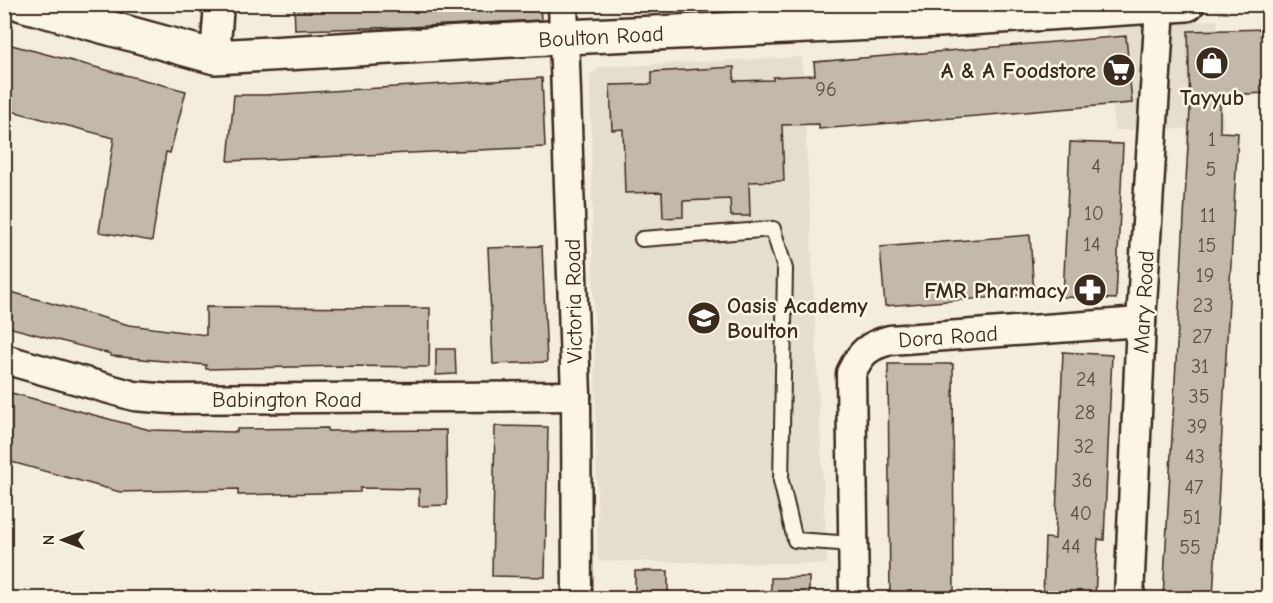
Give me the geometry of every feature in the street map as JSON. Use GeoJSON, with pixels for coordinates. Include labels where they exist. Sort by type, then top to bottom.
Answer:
{"type":"FeatureCollection","features":[{"type":"Feature","properties":{"kind":"main road","name":"Boulton Road"},"geometry":{"type":"LineString","coordinates":[[22,4],[215,57],[566,37],[939,12],[1174,5]]}},
{"type":"Feature","properties":{"kind":"street"},"geometry":{"type":"LineString","coordinates":[[215,57],[219,4]]}},
{"type":"Feature","properties":{"kind":"street","name":"Victoria Road"},"geometry":{"type":"LineString","coordinates":[[563,4],[566,37],[576,396],[577,598]]}},
{"type":"Feature","properties":{"kind":"street","name":"Mary Road"},"geometry":{"type":"LineString","coordinates":[[1129,598],[1142,322],[1174,5]]}},
{"type":"Feature","properties":{"kind":"street","name":"Dora Road"},"geometry":{"type":"LineString","coordinates":[[854,598],[851,373],[859,357],[874,344],[890,340],[1142,322]]}},
{"type":"Feature","properties":{"kind":"street","name":"Babington Road"},"geometry":{"type":"LineString","coordinates":[[4,359],[134,396],[170,399],[576,396]]}},
{"type":"Feature","properties":{"kind":"lane"},"geometry":{"type":"LineString","coordinates":[[642,239],[773,229],[785,269],[781,481],[795,540],[854,544]]}},
{"type":"Feature","properties":{"kind":"shaded area"},"geometry":{"type":"Polygon","coordinates":[[[1217,20],[1224,128],[1114,130],[1107,29],[1217,20]]]}},
{"type":"Feature","properties":{"kind":"shaded area","name":"Oasis Academy Boulton"},"geometry":{"type":"Polygon","coordinates":[[[802,57],[827,564],[598,561],[590,75],[600,67],[802,57]]]}},
{"type":"Feature","properties":{"kind":"building"},"geometry":{"type":"Polygon","coordinates":[[[294,4],[540,4],[541,20],[295,30],[294,4]]]}},
{"type":"Feature","properties":{"kind":"building"},"geometry":{"type":"Polygon","coordinates":[[[1269,29],[1269,93],[1220,95],[1220,132],[1238,133],[1213,598],[1163,598],[1190,109],[1188,31],[1269,29]]]}},
{"type":"Feature","properties":{"kind":"building"},"geometry":{"type":"Polygon","coordinates":[[[1126,36],[1132,103],[819,129],[819,124],[782,125],[784,181],[749,182],[750,216],[731,216],[730,199],[683,201],[683,217],[663,218],[662,192],[625,193],[623,129],[612,130],[610,85],[652,84],[652,72],[734,67],[734,81],[773,80],[773,77],[815,75],[814,62],[1126,36]]]}},
{"type":"Feature","properties":{"kind":"building"},"geometry":{"type":"Polygon","coordinates":[[[4,43],[186,91],[170,153],[166,152],[152,241],[99,232],[114,138],[4,109],[4,43]]]}},
{"type":"Feature","properties":{"kind":"building"},"geometry":{"type":"Polygon","coordinates":[[[542,78],[545,147],[228,161],[234,95],[542,78]]]}},
{"type":"Feature","properties":{"kind":"building"},"geometry":{"type":"Polygon","coordinates":[[[1070,142],[1123,144],[1116,299],[1063,297],[1070,142]]]}},
{"type":"Feature","properties":{"kind":"building"},"geometry":{"type":"Polygon","coordinates":[[[1030,235],[1034,294],[885,306],[880,247],[1030,235]]]}},
{"type":"Feature","properties":{"kind":"building"},"geometry":{"type":"Polygon","coordinates":[[[542,246],[547,362],[493,364],[488,248],[542,246]]]}},
{"type":"Feature","properties":{"kind":"building"},"geometry":{"type":"Polygon","coordinates":[[[4,290],[129,325],[206,335],[206,307],[430,308],[429,367],[206,369],[206,365],[111,356],[111,354],[4,326],[4,290]]]}},
{"type":"Feature","properties":{"kind":"building"},"geometry":{"type":"Polygon","coordinates":[[[436,349],[455,349],[456,374],[436,375],[436,349]]]}},
{"type":"Feature","properties":{"kind":"building"},"geometry":{"type":"Polygon","coordinates":[[[1063,352],[1112,355],[1104,540],[1098,539],[1095,598],[1043,598],[1045,538],[1055,539],[1063,352]]]}},
{"type":"Feature","properties":{"kind":"building"},"geometry":{"type":"Polygon","coordinates":[[[888,364],[953,364],[954,598],[890,598],[888,364]]]}},
{"type":"Feature","properties":{"kind":"building"},"geometry":{"type":"Polygon","coordinates":[[[4,391],[150,430],[237,432],[237,429],[328,428],[328,431],[446,430],[447,505],[419,506],[419,489],[360,488],[360,492],[238,495],[238,489],[120,492],[4,460],[4,391]]]}},
{"type":"Feature","properties":{"kind":"building"},"geometry":{"type":"Polygon","coordinates":[[[495,426],[548,427],[545,577],[492,576],[495,426]]]}},
{"type":"Feature","properties":{"kind":"building"},"geometry":{"type":"Polygon","coordinates":[[[635,571],[668,571],[668,598],[635,598],[635,571]]]}},
{"type":"Feature","properties":{"kind":"building"},"geometry":{"type":"Polygon","coordinates":[[[809,577],[809,598],[771,598],[771,578],[809,577]]]}},
{"type":"Feature","properties":{"kind":"place","name":"Tayyub"},"geometry":{"type":"Point","coordinates":[1212,63]}},
{"type":"Feature","properties":{"kind":"place","name":"A & A Foodstore"},"geometry":{"type":"Point","coordinates":[1119,70]}},
{"type":"Feature","properties":{"kind":"place","name":"FMR Pharmacy"},"geometry":{"type":"Point","coordinates":[1090,290]}},
{"type":"Feature","properties":{"kind":"place","name":"Oasis Academy Boulton"},"geometry":{"type":"Point","coordinates":[704,318]}}]}
